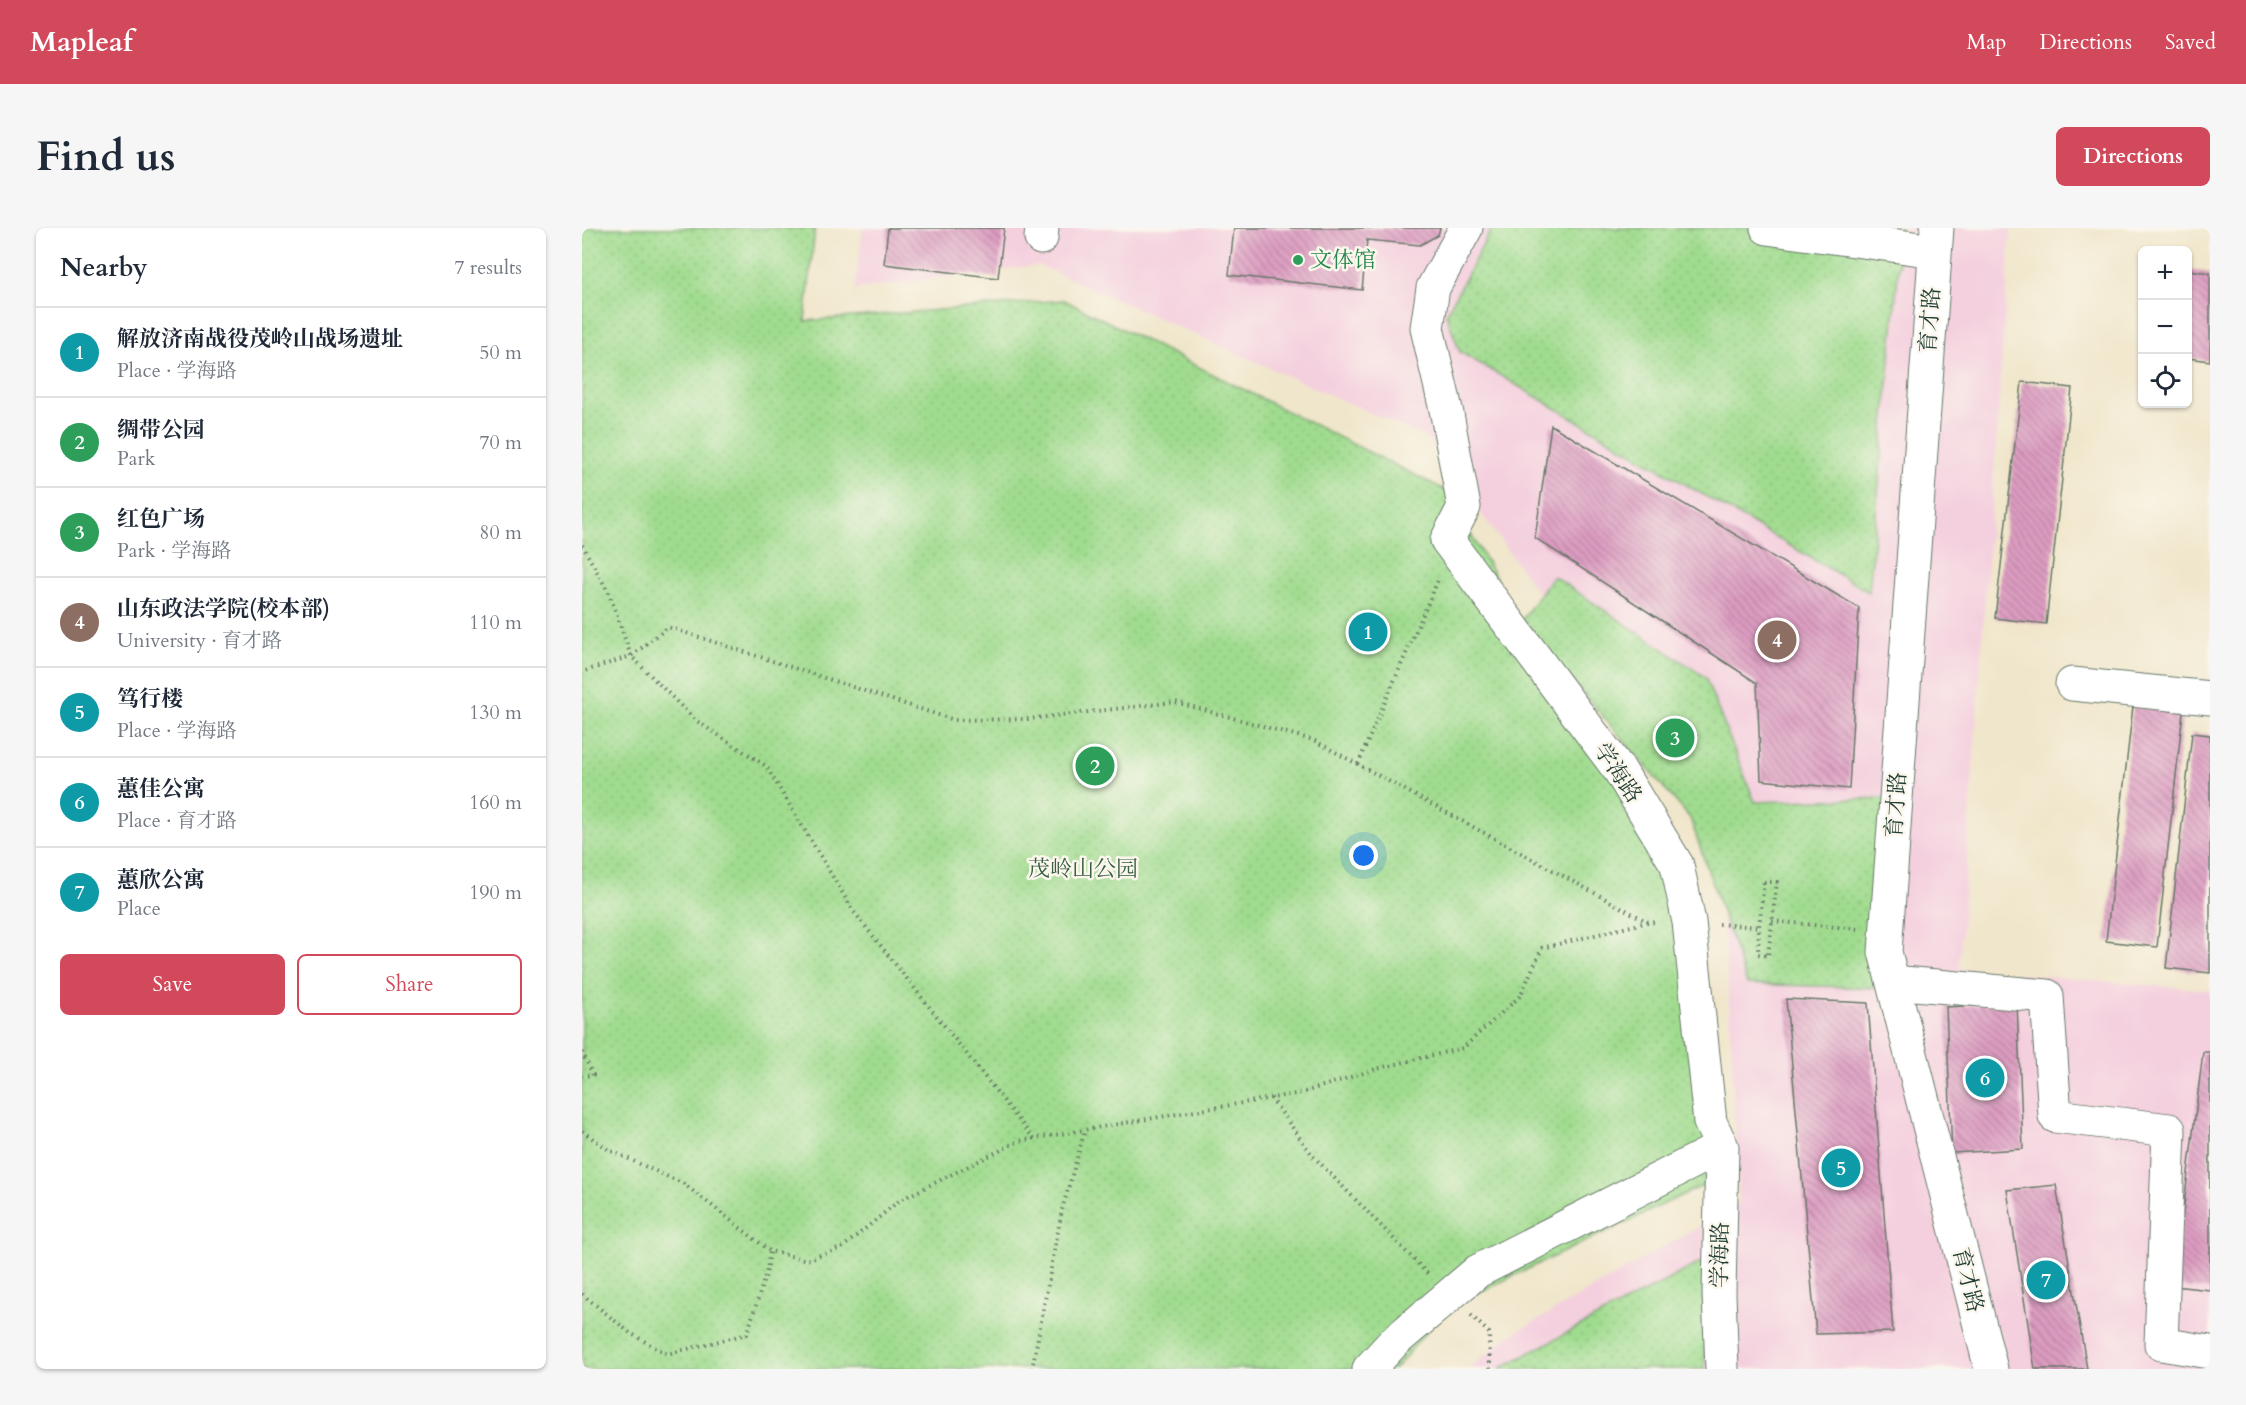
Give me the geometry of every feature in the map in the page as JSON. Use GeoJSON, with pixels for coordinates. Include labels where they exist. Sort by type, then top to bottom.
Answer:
{"type":"FeatureCollection","features":[{"type":"Feature","properties":{"kind":"street"},"geometry":{"type":"LineString","coordinates":[[1452,547],[1447,540],[1464,507],[1447,414],[1427,328],[1433,288],[1466,228]]}},
{"type":"Feature","properties":{"kind":"street"},"geometry":{"type":"LineString","coordinates":[[1767,228],[1936,239]]}},
{"type":"Feature","properties":{"kind":"street","name":"育才路"},"geometry":{"type":"LineString","coordinates":[[1936,239],[1885,952],[1991,1369]]}},
{"type":"Feature","properties":{"kind":"street","name":"学海路"},"geometry":{"type":"LineString","coordinates":[[1452,547],[1620,771],[1677,866],[1689,922],[1710,1122],[1722,1147],[1719,1294],[1722,1369]]}},
{"type":"Feature","properties":{"kind":"street"},"geometry":{"type":"LineString","coordinates":[[2072,684],[2210,698]]}},
{"type":"Feature","properties":{"kind":"street"},"geometry":{"type":"LineString","coordinates":[[1893,982],[2047,996],[2055,1116],[2169,1131],[2161,1344],[2210,1352]]}},
{"type":"Feature","properties":{"kind":"street"},"geometry":{"type":"LineString","coordinates":[[1369,1369],[1393,1343],[1478,1271],[1722,1147]]}},
{"type":"Feature","properties":{"kind":"path"},"geometry":{"type":"LineString","coordinates":[[582,545],[609,593],[631,656],[695,720],[765,766],[854,912],[1034,1138]]}},
{"type":"Feature","properties":{"kind":"path"},"geometry":{"type":"LineString","coordinates":[[1358,764],[1452,547]]}},
{"type":"Feature","properties":{"kind":"path"},"geometry":{"type":"LineString","coordinates":[[582,672],[631,656],[668,627],[954,720],[1028,719],[1175,702],[1313,740],[1648,922]]}},
{"type":"Feature","properties":{"kind":"path"},"geometry":{"type":"LineString","coordinates":[[1764,882],[1777,882],[1772,921],[1768,956],[1758,954],[1764,882]]}},
{"type":"Feature","properties":{"kind":"path"},"geometry":{"type":"LineString","coordinates":[[1772,921],[1887,931]]}},
{"type":"Feature","properties":{"kind":"path"},"geometry":{"type":"LineString","coordinates":[[582,1131],[609,1150],[684,1184],[770,1251],[807,1260],[843,1247],[900,1200],[1019,1141],[1301,1093],[1376,1069],[1462,1048],[1520,996],[1542,948],[1648,922],[1689,922],[1759,927]]}},
{"type":"Feature","properties":{"kind":"path"},"geometry":{"type":"LineString","coordinates":[[582,1052],[593,1075],[582,1076]]}},
{"type":"Feature","properties":{"kind":"path"},"geometry":{"type":"LineString","coordinates":[[1271,1098],[1313,1156],[1489,1333],[1490,1369]]}},
{"type":"Feature","properties":{"kind":"path"},"geometry":{"type":"LineString","coordinates":[[1032,1369],[1062,1210],[1085,1130]]}},
{"type":"Feature","properties":{"kind":"path"},"geometry":{"type":"LineString","coordinates":[[582,1294],[630,1333],[667,1354],[747,1334],[767,1270],[770,1251]]}},
{"type":"Feature","properties":{"kind":"shaded area"},"geometry":{"type":"Polygon","coordinates":[[[863,228],[2011,228],[1959,969],[2210,990],[2210,1369],[1468,1369],[1508,1337],[1739,1204],[1728,985],[1716,841],[1427,438],[1039,265],[855,289],[863,228]]]}},
{"type":"Feature","properties":{"kind":"green space","name":"茂岭山公园"},"geometry":{"type":"Polygon","coordinates":[[[582,228],[815,228],[805,321],[1064,300],[1445,490],[1521,621],[1553,576],[1705,677],[1755,802],[1888,798],[1883,988],[1747,984],[1690,818],[1525,625],[1692,911],[1729,1173],[1446,1308],[1395,1369],[582,1369],[582,228]]]}},
{"type":"Feature","properties":{"kind":"green space"},"geometry":{"type":"Polygon","coordinates":[[[1492,228],[1902,228],[1869,592],[1460,352],[1446,314],[1492,228]]]}},
{"type":"Feature","properties":{"kind":"green space"},"geometry":{"type":"Polygon","coordinates":[[[1703,1261],[1705,1369],[1499,1369],[1703,1261]]]}},
{"type":"Feature","properties":{"kind":"building"},"geometry":{"type":"Polygon","coordinates":[[[888,228],[1004,228],[998,278],[884,264],[888,228]]]}},
{"type":"Feature","properties":{"kind":"building","name":"文体馆"},"geometry":{"type":"Polygon","coordinates":[[[1234,228],[1440,228],[1438,235],[1420,245],[1367,240],[1362,290],[1229,275],[1234,228]]]}},
{"type":"Feature","properties":{"kind":"building"},"geometry":{"type":"Polygon","coordinates":[[[2192,271],[2210,273],[2210,361],[2192,359],[2192,271]]]}},
{"type":"Feature","properties":{"kind":"building"},"geometry":{"type":"Polygon","coordinates":[[[2022,382],[2072,388],[2046,624],[1995,618],[2022,382]]]}},
{"type":"Feature","properties":{"kind":"building"},"geometry":{"type":"Polygon","coordinates":[[[1551,425],[1859,608],[1849,789],[1761,780],[1757,683],[1535,538],[1551,425]]]}},
{"type":"Feature","properties":{"kind":"building"},"geometry":{"type":"Polygon","coordinates":[[[2133,706],[2183,712],[2157,947],[2106,941],[2133,706]]]}},
{"type":"Feature","properties":{"kind":"building"},"geometry":{"type":"Polygon","coordinates":[[[2192,733],[2210,735],[2210,973],[2166,968],[2192,733]]]}},
{"type":"Feature","properties":{"kind":"building"},"geometry":{"type":"Polygon","coordinates":[[[1786,999],[1868,1003],[1893,1332],[1816,1334],[1786,999]]]}},
{"type":"Feature","properties":{"kind":"building"},"geometry":{"type":"Polygon","coordinates":[[[2017,1003],[2023,1149],[1952,1153],[1946,1007],[2017,1003]]]}},
{"type":"Feature","properties":{"kind":"building"},"geometry":{"type":"Polygon","coordinates":[[[2203,1052],[2210,1052],[2210,1290],[2174,1286],[2203,1052]]]}},
{"type":"Feature","properties":{"kind":"building"},"geometry":{"type":"Polygon","coordinates":[[[2056,1185],[2087,1369],[2035,1369],[2007,1190],[2056,1185]]]}},
{"type":"Feature","properties":{"kind":"place","name":"文体馆"},"geometry":{"type":"Point","coordinates":[1298,260]}},
{"type":"Feature","properties":{"kind":"place","name":"解放济南战役茂岭山战场遗址"},"geometry":{"type":"Point","coordinates":[1368,632]}},
{"type":"Feature","properties":{"kind":"place","name":"山东政法学院(校本部)"},"geometry":{"type":"Point","coordinates":[1777,640]}},
{"type":"Feature","properties":{"kind":"place","name":"红色广场"},"geometry":{"type":"Point","coordinates":[1675,738]}},
{"type":"Feature","properties":{"kind":"place","name":"绸带公园"},"geometry":{"type":"Point","coordinates":[1095,766]}},
{"type":"Feature","properties":{"kind":"place","name":"蕙佳公寓"},"geometry":{"type":"Point","coordinates":[1985,1078]}},
{"type":"Feature","properties":{"kind":"place","name":"笃行楼"},"geometry":{"type":"Point","coordinates":[1841,1168]}},
{"type":"Feature","properties":{"kind":"place","name":"蕙欣公寓"},"geometry":{"type":"Point","coordinates":[2046,1280]}}]}
